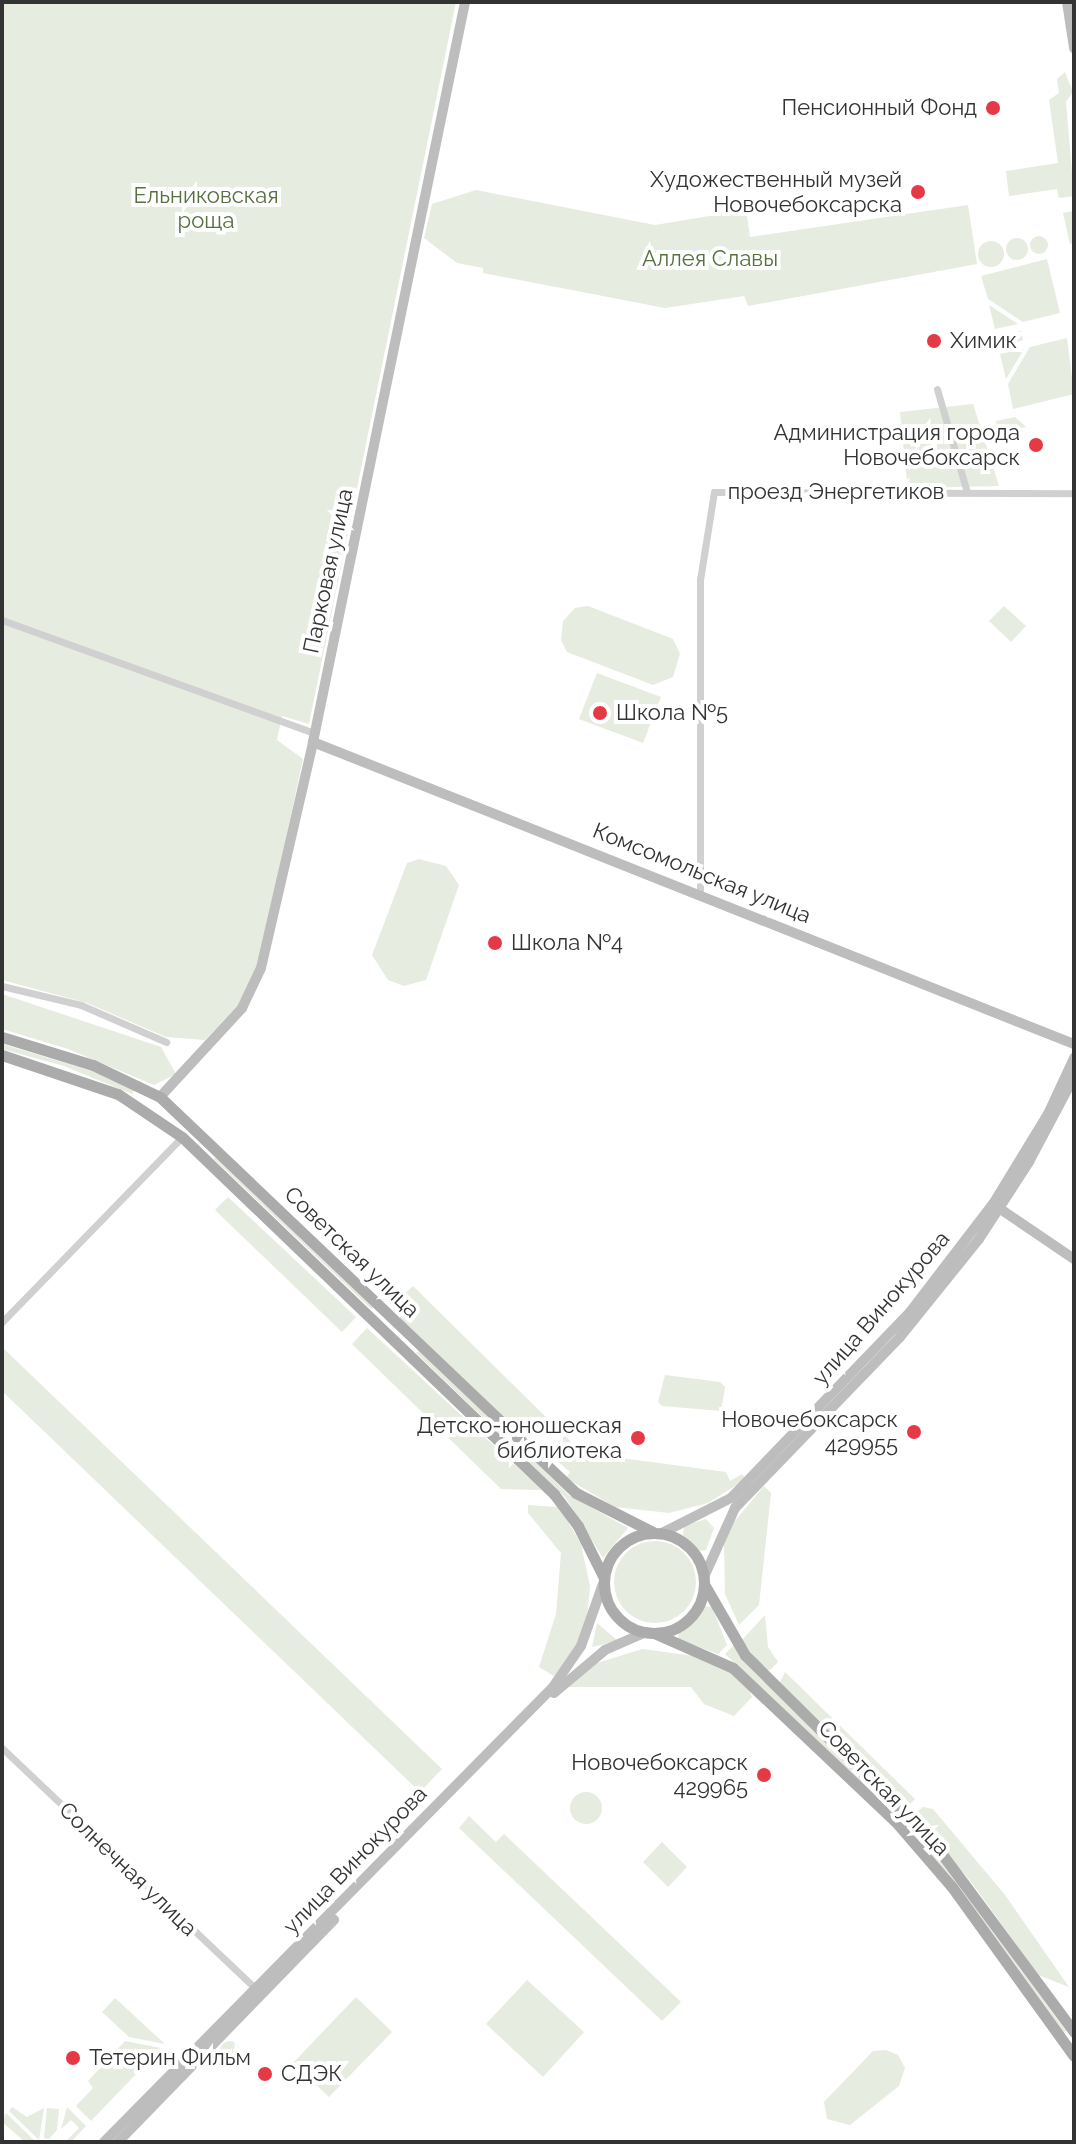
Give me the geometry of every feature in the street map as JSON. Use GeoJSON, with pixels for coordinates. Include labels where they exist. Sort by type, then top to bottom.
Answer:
{"type":"FeatureCollection","features":[{"type":"Feature","properties":{"kind":"main road","name":"Парковая улица"},"geometry":{"type":"LineString","coordinates":[[149,1111],[225,1028],[256,983],[314,738],[465,2]]}},
{"type":"Feature","properties":{"kind":"main road"},"geometry":{"type":"LineString","coordinates":[[1067,2],[1074,48]]}},
{"type":"Feature","properties":{"kind":"main road","name":"Комсомольская улица"},"geometry":{"type":"LineString","coordinates":[[314,738],[1074,1044]]}},
{"type":"Feature","properties":{"kind":"main road","name":"Советская улица"},"geometry":{"type":"LineString","coordinates":[[2,1037],[93,1065],[160,1097],[576,1493],[658,1532]]}},
{"type":"Feature","properties":{"kind":"main road","name":"Советская улица"},"geometry":{"type":"LineString","coordinates":[[2,1055],[88,1081],[149,1111],[182,1137],[561,1501],[604,1581]]}},
{"type":"Feature","properties":{"kind":"main road","name":"улица Винокурова"},"geometry":{"type":"LineString","coordinates":[[996,1206],[1048,1114],[1074,1058]]}},
{"type":"Feature","properties":{"kind":"main road","name":"улица Винокурова"},"geometry":{"type":"LineString","coordinates":[[704,1580],[735,1508],[900,1337],[996,1206],[1074,1077]]}},
{"type":"Feature","properties":{"kind":"main road"},"geometry":{"type":"LineString","coordinates":[[996,1206],[1074,1259]]}},
{"type":"Feature","properties":{"kind":"main road","name":"улица Винокурова"},"geometry":{"type":"LineString","coordinates":[[658,1532],[731,1498],[910,1312],[975,1237]]}},
{"type":"Feature","properties":{"kind":"main road"},"geometry":{"type":"LineString","coordinates":[[658,1532],[690,1547],[704,1580],[699,1606],[686,1621],[650,1633],[614,1613],[604,1581],[622,1544],[658,1532]]}},
{"type":"Feature","properties":{"kind":"main road","name":"Советская улица"},"geometry":{"type":"LineString","coordinates":[[704,1580],[745,1655],[933,1842],[1074,2032]]}},
{"type":"Feature","properties":{"kind":"main road","name":"улица Винокурова"},"geometry":{"type":"LineString","coordinates":[[355,1894],[553,1687],[581,1646],[604,1581]]}},
{"type":"Feature","properties":{"kind":"main road","name":"Советская улица"},"geometry":{"type":"LineString","coordinates":[[650,1633],[733,1668],[895,1821],[952,1887],[1074,2056]]}},
{"type":"Feature","properties":{"kind":"main road","name":"улица Винокурова"},"geometry":{"type":"LineString","coordinates":[[104,2142],[587,1663],[650,1633]]}},
{"type":"Feature","properties":{"kind":"main road","name":"улица Винокурова"},"geometry":{"type":"LineString","coordinates":[[118,2142],[258,1992]]}},
{"type":"Feature","properties":{"kind":"street"},"geometry":{"type":"LineString","coordinates":[[937,389],[967,492]]}},
{"type":"Feature","properties":{"kind":"street","name":"проезд Энергетиков"},"geometry":{"type":"LineString","coordinates":[[700,894],[700,580],[714,492],[1074,493]]}},
{"type":"Feature","properties":{"kind":"street"},"geometry":{"type":"LineString","coordinates":[[2,620],[314,738]]}},
{"type":"Feature","properties":{"kind":"street"},"geometry":{"type":"LineString","coordinates":[[2,986],[81,1005],[166,1042]]}},
{"type":"Feature","properties":{"kind":"street"},"geometry":{"type":"LineString","coordinates":[[2,1322],[182,1137]]}},
{"type":"Feature","properties":{"kind":"street","name":"Солнечная улица"},"geometry":{"type":"LineString","coordinates":[[2,1748],[258,1992]]}},
{"type":"Feature","properties":{"kind":"green space","name":"Ельниковская роща"},"geometry":{"type":"Polygon","coordinates":[[[2,2],[456,2],[309,724],[282,716],[277,740],[303,759],[257,972],[237,1006],[205,1040],[166,1037],[87,1003],[2,980],[2,2]]]}},
{"type":"Feature","properties":{"kind":"green space"},"geometry":{"type":"Polygon","coordinates":[[[1065,72],[1073,92],[1066,102],[1074,196],[1059,198],[1057,189],[1009,196],[1006,171],[1058,163],[1049,100],[1059,93],[1057,79],[1065,72]]]}},
{"type":"Feature","properties":{"kind":"green space","name":"Аллея Славы"},"geometry":{"type":"Polygon","coordinates":[[[476,190],[655,225],[746,210],[750,237],[968,205],[977,264],[748,306],[744,296],[665,308],[483,273],[483,268],[457,263],[424,238],[432,204],[476,190]]]}},
{"type":"Feature","properties":{"kind":"green space"},"geometry":{"type":"Polygon","coordinates":[[[1074,211],[1074,243],[1070,244],[1063,213],[1074,211]]]}},
{"type":"Feature","properties":{"kind":"green space"},"geometry":{"type":"Polygon","coordinates":[[[1039,236],[1048,245],[1039,254],[1030,245],[1039,236]]]}},
{"type":"Feature","properties":{"kind":"green space"},"geometry":{"type":"Polygon","coordinates":[[[1017,238],[1025,241],[1028,249],[1025,257],[1017,260],[1009,257],[1006,249],[1009,241],[1017,238]]]}},
{"type":"Feature","properties":{"kind":"green space"},"geometry":{"type":"Polygon","coordinates":[[[991,241],[1000,245],[1004,254],[1000,263],[991,267],[982,263],[978,254],[982,245],[991,241]]]}},
{"type":"Feature","properties":{"kind":"green space"},"geometry":{"type":"Polygon","coordinates":[[[1047,259],[1060,313],[1023,322],[988,299],[981,276],[1047,259]]]}},
{"type":"Feature","properties":{"kind":"green space"},"geometry":{"type":"Polygon","coordinates":[[[989,305],[1018,324],[995,329],[989,305]]]}},
{"type":"Feature","properties":{"kind":"green space"},"geometry":{"type":"Polygon","coordinates":[[[1021,331],[1023,340],[998,347],[996,337],[1021,331]]]}},
{"type":"Feature","properties":{"kind":"green space"},"geometry":{"type":"Polygon","coordinates":[[[1067,338],[1074,394],[1013,409],[1008,384],[1030,347],[1067,338]]]}},
{"type":"Feature","properties":{"kind":"green space"},"geometry":{"type":"Polygon","coordinates":[[[1024,349],[1006,379],[1000,354],[1024,349]]]}},
{"type":"Feature","properties":{"kind":"green space"},"geometry":{"type":"Polygon","coordinates":[[[973,404],[999,486],[919,488],[907,482],[900,412],[973,404]]]}},
{"type":"Feature","properties":{"kind":"green space"},"geometry":{"type":"Polygon","coordinates":[[[1015,417],[1026,427],[997,433],[996,421],[1015,417]]]}},
{"type":"Feature","properties":{"kind":"green space"},"geometry":{"type":"Polygon","coordinates":[[[588,606],[673,639],[680,654],[673,677],[653,685],[567,652],[561,640],[563,621],[575,608],[588,606]]]}},
{"type":"Feature","properties":{"kind":"green space"},"geometry":{"type":"Polygon","coordinates":[[[1004,606],[1026,626],[1011,642],[989,621],[1004,606]]]}},
{"type":"Feature","properties":{"kind":"green space"},"geometry":{"type":"Polygon","coordinates":[[[597,673],[661,697],[643,743],[579,719],[597,673]]]}},
{"type":"Feature","properties":{"kind":"green space"},"geometry":{"type":"Polygon","coordinates":[[[419,859],[446,866],[459,885],[426,980],[404,986],[388,980],[372,955],[407,863],[419,859]]]}},
{"type":"Feature","properties":{"kind":"green space"},"geometry":{"type":"Polygon","coordinates":[[[2,994],[161,1047],[176,1074],[154,1085],[68,1049],[2,1029],[2,994]]]}},
{"type":"Feature","properties":{"kind":"green space"},"geometry":{"type":"Polygon","coordinates":[[[2,1044],[95,1072],[134,1090],[132,1094],[64,1066],[2,1049],[2,1044]]]}},
{"type":"Feature","properties":{"kind":"green space"},"geometry":{"type":"Polygon","coordinates":[[[217,1156],[374,1306],[371,1309],[214,1159],[217,1156]]]}},
{"type":"Feature","properties":{"kind":"green space"},"geometry":{"type":"Polygon","coordinates":[[[228,1197],[356,1317],[342,1332],[215,1210],[228,1197]]]}},
{"type":"Feature","properties":{"kind":"green space"},"geometry":{"type":"Polygon","coordinates":[[[413,1286],[558,1429],[554,1434],[522,1436],[394,1314],[395,1303],[413,1286]]]}},
{"type":"Feature","properties":{"kind":"green space"},"geometry":{"type":"Polygon","coordinates":[[[367,1328],[542,1490],[501,1489],[352,1344],[367,1328]]]}},
{"type":"Feature","properties":{"kind":"green space"},"geometry":{"type":"Polygon","coordinates":[[[2,1347],[442,1769],[420,1792],[2,1391],[2,1347]]]}},
{"type":"Feature","properties":{"kind":"green space"},"geometry":{"type":"Polygon","coordinates":[[[420,1350],[569,1495],[628,1528],[603,1558],[565,1497],[416,1353],[420,1350]]]}},
{"type":"Feature","properties":{"kind":"green space"},"geometry":{"type":"Polygon","coordinates":[[[665,1375],[720,1382],[725,1387],[721,1411],[662,1406],[658,1402],[665,1375]]]}},
{"type":"Feature","properties":{"kind":"green space"},"geometry":{"type":"Polygon","coordinates":[[[564,1435],[583,1453],[726,1472],[730,1481],[742,1474],[746,1479],[708,1503],[669,1513],[615,1507],[566,1478],[570,1472],[548,1453],[564,1435]]]}},
{"type":"Feature","properties":{"kind":"green space"},"geometry":{"type":"Polygon","coordinates":[[[764,1486],[771,1493],[759,1605],[739,1625],[725,1594],[724,1545],[729,1528],[764,1486]]]}},
{"type":"Feature","properties":{"kind":"green space"},"geometry":{"type":"Polygon","coordinates":[[[528,1505],[557,1507],[565,1517],[581,1544],[590,1586],[587,1619],[573,1653],[554,1676],[539,1667],[556,1614],[561,1553],[528,1513],[528,1505]]]}},
{"type":"Feature","properties":{"kind":"green space"},"geometry":{"type":"Polygon","coordinates":[[[706,1519],[714,1528],[706,1550],[699,1551],[683,1535],[684,1526],[706,1519]]]}},
{"type":"Feature","properties":{"kind":"green space"},"geometry":{"type":"Polygon","coordinates":[[[647,1541],[663,1541],[678,1548],[689,1559],[696,1582],[693,1598],[684,1611],[663,1623],[647,1623],[632,1616],[621,1605],[614,1590],[614,1574],[621,1559],[632,1548],[647,1541]]]}},
{"type":"Feature","properties":{"kind":"green space"},"geometry":{"type":"Polygon","coordinates":[[[705,1606],[712,1607],[727,1645],[718,1654],[678,1639],[679,1631],[705,1606]]]}},
{"type":"Feature","properties":{"kind":"green space"},"geometry":{"type":"Polygon","coordinates":[[[765,1615],[768,1647],[778,1662],[770,1670],[763,1669],[742,1640],[765,1615]]]}},
{"type":"Feature","properties":{"kind":"green space"},"geometry":{"type":"Polygon","coordinates":[[[597,1623],[618,1641],[592,1647],[597,1623]]]}},
{"type":"Feature","properties":{"kind":"green space"},"geometry":{"type":"Polygon","coordinates":[[[734,1645],[898,1811],[893,1815],[725,1654],[734,1645]]]}},
{"type":"Feature","properties":{"kind":"green space"},"geometry":{"type":"Polygon","coordinates":[[[642,1649],[709,1658],[746,1683],[752,1697],[734,1716],[704,1704],[691,1687],[567,1687],[591,1665],[642,1649]]]}},
{"type":"Feature","properties":{"kind":"green space"},"geometry":{"type":"Polygon","coordinates":[[[785,1672],[915,1799],[909,1805],[900,1803],[779,1684],[785,1672]]]}},
{"type":"Feature","properties":{"kind":"green space"},"geometry":{"type":"Polygon","coordinates":[[[586,1792],[597,1797],[602,1808],[597,1819],[586,1824],[575,1819],[570,1808],[575,1797],[586,1792]]]}},
{"type":"Feature","properties":{"kind":"green space"},"geometry":{"type":"Polygon","coordinates":[[[923,1807],[933,1809],[1005,1895],[1069,1987],[1038,1975],[972,1883],[913,1815],[923,1807]]]}},
{"type":"Feature","properties":{"kind":"green space"},"geometry":{"type":"Polygon","coordinates":[[[469,1816],[496,1842],[504,1834],[681,2002],[662,2021],[459,1828],[469,1816]]]}},
{"type":"Feature","properties":{"kind":"green space"},"geometry":{"type":"Polygon","coordinates":[[[906,1821],[929,1845],[1066,2031],[1063,2033],[903,1823],[906,1821]]]}},
{"type":"Feature","properties":{"kind":"green space"},"geometry":{"type":"Polygon","coordinates":[[[662,1842],[687,1867],[668,1887],[643,1862],[662,1842]]]}},
{"type":"Feature","properties":{"kind":"green space"},"geometry":{"type":"Polygon","coordinates":[[[527,1980],[584,2032],[543,2077],[486,2024],[527,1980]]]}},
{"type":"Feature","properties":{"kind":"green space"},"geometry":{"type":"Polygon","coordinates":[[[356,1997],[392,2032],[329,2097],[293,2063],[356,1997]]]}},
{"type":"Feature","properties":{"kind":"green space"},"geometry":{"type":"Polygon","coordinates":[[[115,1998],[165,2044],[129,2037],[102,2012],[115,1998]]]}},
{"type":"Feature","properties":{"kind":"green space"},"geometry":{"type":"Polygon","coordinates":[[[125,2041],[161,2048],[91,2121],[76,2106],[93,2088],[88,2081],[125,2041]]]}},
{"type":"Feature","properties":{"kind":"green space"},"geometry":{"type":"Polygon","coordinates":[[[226,2041],[234,2041],[240,2051],[234,2061],[226,2061],[220,2055],[220,2047],[226,2041]]]}},
{"type":"Feature","properties":{"kind":"green space"},"geometry":{"type":"Polygon","coordinates":[[[886,2050],[898,2055],[905,2068],[899,2086],[850,2125],[827,2119],[824,2102],[873,2051],[886,2050]]]}},
{"type":"Feature","properties":{"kind":"green space"},"geometry":{"type":"Polygon","coordinates":[[[12,2107],[27,2117],[44,2108],[39,2140],[9,2111],[12,2107]]]}},
{"type":"Feature","properties":{"kind":"green space"},"geometry":{"type":"Polygon","coordinates":[[[67,2107],[86,2126],[71,2142],[65,2142],[79,2128],[71,2120],[61,2129],[67,2107]]]}},
{"type":"Feature","properties":{"kind":"green space"},"geometry":{"type":"Polygon","coordinates":[[[47,2108],[59,2109],[57,2130],[49,2139],[44,2138],[47,2108]]]}},
{"type":"Feature","properties":{"kind":"green space"},"geometry":{"type":"Polygon","coordinates":[[[6,2113],[36,2142],[25,2142],[2,2122],[6,2113]]]}},
{"type":"Feature","properties":{"kind":"place","name":"Пенсионный Фонд"},"geometry":{"type":"Point","coordinates":[993,108]}},
{"type":"Feature","properties":{"kind":"place","name":"Художественный музей Новочебоксарска"},"geometry":{"type":"Point","coordinates":[918,192]}},
{"type":"Feature","properties":{"kind":"place","name":"Химик"},"geometry":{"type":"Point","coordinates":[934,341]}},
{"type":"Feature","properties":{"kind":"place","name":"Администрация города Новочебоксарск"},"geometry":{"type":"Point","coordinates":[1036,445]}},
{"type":"Feature","properties":{"kind":"place","name":"Школа №5"},"geometry":{"type":"Point","coordinates":[600,713]}},
{"type":"Feature","properties":{"kind":"place","name":"Школа №4"},"geometry":{"type":"Point","coordinates":[495,943]}},
{"type":"Feature","properties":{"kind":"place","name":"Новочебоксарск 429955"},"geometry":{"type":"Point","coordinates":[914,1432]}},
{"type":"Feature","properties":{"kind":"place","name":"Детско-юношеская библиотека"},"geometry":{"type":"Point","coordinates":[638,1438]}},
{"type":"Feature","properties":{"kind":"place","name":"Новочебоксарск 429965"},"geometry":{"type":"Point","coordinates":[764,1775]}},
{"type":"Feature","properties":{"kind":"place","name":"Тетерин Фильм"},"geometry":{"type":"Point","coordinates":[73,2058]}},
{"type":"Feature","properties":{"kind":"place","name":"СДЭК"},"geometry":{"type":"Point","coordinates":[265,2074]}}]}
